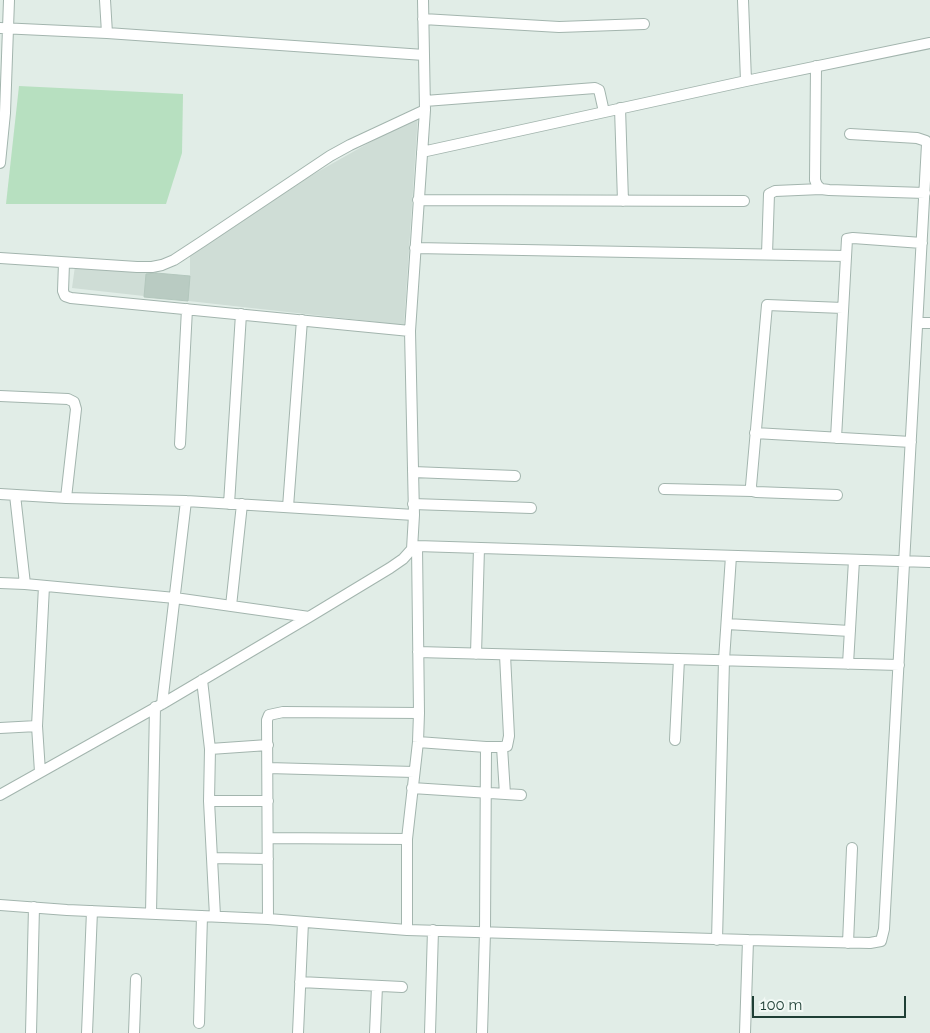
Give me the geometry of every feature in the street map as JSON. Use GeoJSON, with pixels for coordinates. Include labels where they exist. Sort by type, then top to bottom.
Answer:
{"type":"FeatureCollection","features":[{"type":"Feature","properties":{"kind":"street"},"geometry":{"type":"LineString","coordinates":[[0,162],[4,29],[8,0]]}},
{"type":"Feature","properties":{"kind":"street"},"geometry":{"type":"LineString","coordinates":[[105,0],[107,33]]}},
{"type":"Feature","properties":{"kind":"street"},"geometry":{"type":"LineString","coordinates":[[407,930],[407,839],[418,742],[419,713],[410,331],[425,106],[423,19],[420,0]]}},
{"type":"Feature","properties":{"kind":"street"},"geometry":{"type":"LineString","coordinates":[[743,0],[746,81]]}},
{"type":"Feature","properties":{"kind":"street"},"geometry":{"type":"LineString","coordinates":[[423,19],[559,27],[644,24]]}},
{"type":"Feature","properties":{"kind":"street"},"geometry":{"type":"LineString","coordinates":[[4,29],[107,33],[424,55]]}},
{"type":"Feature","properties":{"kind":"street"},"geometry":{"type":"LineString","coordinates":[[422,152],[930,43]]}},
{"type":"Feature","properties":{"kind":"street"},"geometry":{"type":"LineString","coordinates":[[816,66],[815,180],[821,189]]}},
{"type":"Feature","properties":{"kind":"street"},"geometry":{"type":"LineString","coordinates":[[0,258],[137,267],[162,265],[174,260],[330,156],[425,106],[595,88],[599,90],[604,112]]}},
{"type":"Feature","properties":{"kind":"street"},"geometry":{"type":"LineString","coordinates":[[620,108],[623,200]]}},
{"type":"Feature","properties":{"kind":"street"},"geometry":{"type":"LineString","coordinates":[[0,905],[268,919],[407,930],[717,940],[848,943],[881,941],[899,665],[927,149],[926,141],[917,138],[850,134]]}},
{"type":"Feature","properties":{"kind":"street"},"geometry":{"type":"LineString","coordinates":[[767,254],[769,194],[775,191],[821,189],[924,193]]}},
{"type":"Feature","properties":{"kind":"street"},"geometry":{"type":"LineString","coordinates":[[418,200],[744,201]]}},
{"type":"Feature","properties":{"kind":"street"},"geometry":{"type":"LineString","coordinates":[[836,438],[846,242],[850,238],[922,243]]}},
{"type":"Feature","properties":{"kind":"street"},"geometry":{"type":"LineString","coordinates":[[415,248],[846,256]]}},
{"type":"Feature","properties":{"kind":"street"},"geometry":{"type":"LineString","coordinates":[[64,263],[62,286],[65,296],[410,331]]}},
{"type":"Feature","properties":{"kind":"street"},"geometry":{"type":"LineString","coordinates":[[752,491],[755,433],[767,305],[843,308]]}},
{"type":"Feature","properties":{"kind":"street"},"geometry":{"type":"LineString","coordinates":[[180,444],[187,309]]}},
{"type":"Feature","properties":{"kind":"street"},"geometry":{"type":"LineString","coordinates":[[228,504],[242,314]]}},
{"type":"Feature","properties":{"kind":"street"},"geometry":{"type":"LineString","coordinates":[[288,507],[302,320]]}},
{"type":"Feature","properties":{"kind":"street"},"geometry":{"type":"LineString","coordinates":[[918,323],[930,323]]}},
{"type":"Feature","properties":{"kind":"street"},"geometry":{"type":"LineString","coordinates":[[0,396],[58,398],[74,402],[76,409],[66,498]]}},
{"type":"Feature","properties":{"kind":"street"},"geometry":{"type":"LineString","coordinates":[[755,433],[911,442]]}},
{"type":"Feature","properties":{"kind":"street"},"geometry":{"type":"LineString","coordinates":[[413,472],[515,476]]}},
{"type":"Feature","properties":{"kind":"street"},"geometry":{"type":"LineString","coordinates":[[664,489],[837,495]]}},
{"type":"Feature","properties":{"kind":"street"},"geometry":{"type":"LineString","coordinates":[[0,494],[288,507],[530,508]]}},
{"type":"Feature","properties":{"kind":"street"},"geometry":{"type":"LineString","coordinates":[[15,495],[24,584]]}},
{"type":"Feature","properties":{"kind":"street"},"geometry":{"type":"LineString","coordinates":[[151,913],[159,705],[175,598],[186,501]]}},
{"type":"Feature","properties":{"kind":"street"},"geometry":{"type":"LineString","coordinates":[[231,606],[242,504]]}},
{"type":"Feature","properties":{"kind":"street"},"geometry":{"type":"LineString","coordinates":[[0,795],[309,617],[396,564],[414,548],[478,548],[930,562]]}},
{"type":"Feature","properties":{"kind":"street"},"geometry":{"type":"LineString","coordinates":[[476,654],[478,548]]}},
{"type":"Feature","properties":{"kind":"street"},"geometry":{"type":"LineString","coordinates":[[717,940],[724,660],[731,556]]}},
{"type":"Feature","properties":{"kind":"street"},"geometry":{"type":"LineString","coordinates":[[848,664],[854,560]]}},
{"type":"Feature","properties":{"kind":"street"},"geometry":{"type":"LineString","coordinates":[[0,583],[175,598],[309,617]]}},
{"type":"Feature","properties":{"kind":"street"},"geometry":{"type":"LineString","coordinates":[[40,772],[37,726],[44,586]]}},
{"type":"Feature","properties":{"kind":"street"},"geometry":{"type":"LineString","coordinates":[[727,624],[850,631]]}},
{"type":"Feature","properties":{"kind":"street"},"geometry":{"type":"LineString","coordinates":[[418,652],[899,665]]}},
{"type":"Feature","properties":{"kind":"street"},"geometry":{"type":"LineString","coordinates":[[418,742],[502,748],[507,746],[505,654]]}},
{"type":"Feature","properties":{"kind":"street"},"geometry":{"type":"LineString","coordinates":[[675,740],[679,659]]}},
{"type":"Feature","properties":{"kind":"street"},"geometry":{"type":"LineString","coordinates":[[202,680],[210,748],[210,801],[215,916]]}},
{"type":"Feature","properties":{"kind":"street"},"geometry":{"type":"LineString","coordinates":[[268,919],[267,720],[269,715],[275,712],[419,713]]}},
{"type":"Feature","properties":{"kind":"street"},"geometry":{"type":"LineString","coordinates":[[0,728],[37,726]]}},
{"type":"Feature","properties":{"kind":"street"},"geometry":{"type":"LineString","coordinates":[[210,748],[268,745]]}},
{"type":"Feature","properties":{"kind":"street"},"geometry":{"type":"LineString","coordinates":[[482,1033],[485,932],[486,747]]}},
{"type":"Feature","properties":{"kind":"street"},"geometry":{"type":"LineString","coordinates":[[502,748],[505,794]]}},
{"type":"Feature","properties":{"kind":"street"},"geometry":{"type":"LineString","coordinates":[[268,768],[414,772]]}},
{"type":"Feature","properties":{"kind":"street"},"geometry":{"type":"LineString","coordinates":[[412,788],[521,795]]}},
{"type":"Feature","properties":{"kind":"street"},"geometry":{"type":"LineString","coordinates":[[210,801],[268,801]]}},
{"type":"Feature","properties":{"kind":"street"},"geometry":{"type":"LineString","coordinates":[[268,838],[407,839]]}},
{"type":"Feature","properties":{"kind":"street"},"geometry":{"type":"LineString","coordinates":[[848,943],[852,848]]}},
{"type":"Feature","properties":{"kind":"street"},"geometry":{"type":"LineString","coordinates":[[212,858],[268,858]]}},
{"type":"Feature","properties":{"kind":"street"},"geometry":{"type":"LineString","coordinates":[[31,1033],[34,907]]}},
{"type":"Feature","properties":{"kind":"street"},"geometry":{"type":"LineString","coordinates":[[87,1033],[92,911]]}},
{"type":"Feature","properties":{"kind":"street"},"geometry":{"type":"LineString","coordinates":[[199,1023],[202,916]]}},
{"type":"Feature","properties":{"kind":"street"},"geometry":{"type":"LineString","coordinates":[[298,1033],[303,922]]}},
{"type":"Feature","properties":{"kind":"street"},"geometry":{"type":"LineString","coordinates":[[430,1033],[434,930]]}},
{"type":"Feature","properties":{"kind":"street"},"geometry":{"type":"LineString","coordinates":[[745,1033],[748,940]]}},
{"type":"Feature","properties":{"kind":"street"},"geometry":{"type":"LineString","coordinates":[[134,1033],[136,980]]}},
{"type":"Feature","properties":{"kind":"street"},"geometry":{"type":"LineString","coordinates":[[300,982],[402,987]]}},
{"type":"Feature","properties":{"kind":"street"},"geometry":{"type":"LineString","coordinates":[[375,1033],[377,986]]}},
{"type":"Feature","properties":{"kind":"shaded area"},"geometry":{"type":"Polygon","coordinates":[[[418,115],[404,325],[72,288],[75,266],[190,276],[190,254],[305,179],[418,115]]]}},
{"type":"Feature","properties":{"kind":"green space"},"geometry":{"type":"Polygon","coordinates":[[[19,86],[183,94],[182,153],[166,204],[6,204],[19,86]]]}},
{"type":"Feature","properties":{"kind":"building"},"geometry":{"type":"Polygon","coordinates":[[[146,274],[190,276],[188,301],[144,297],[146,274]]]}}]}
